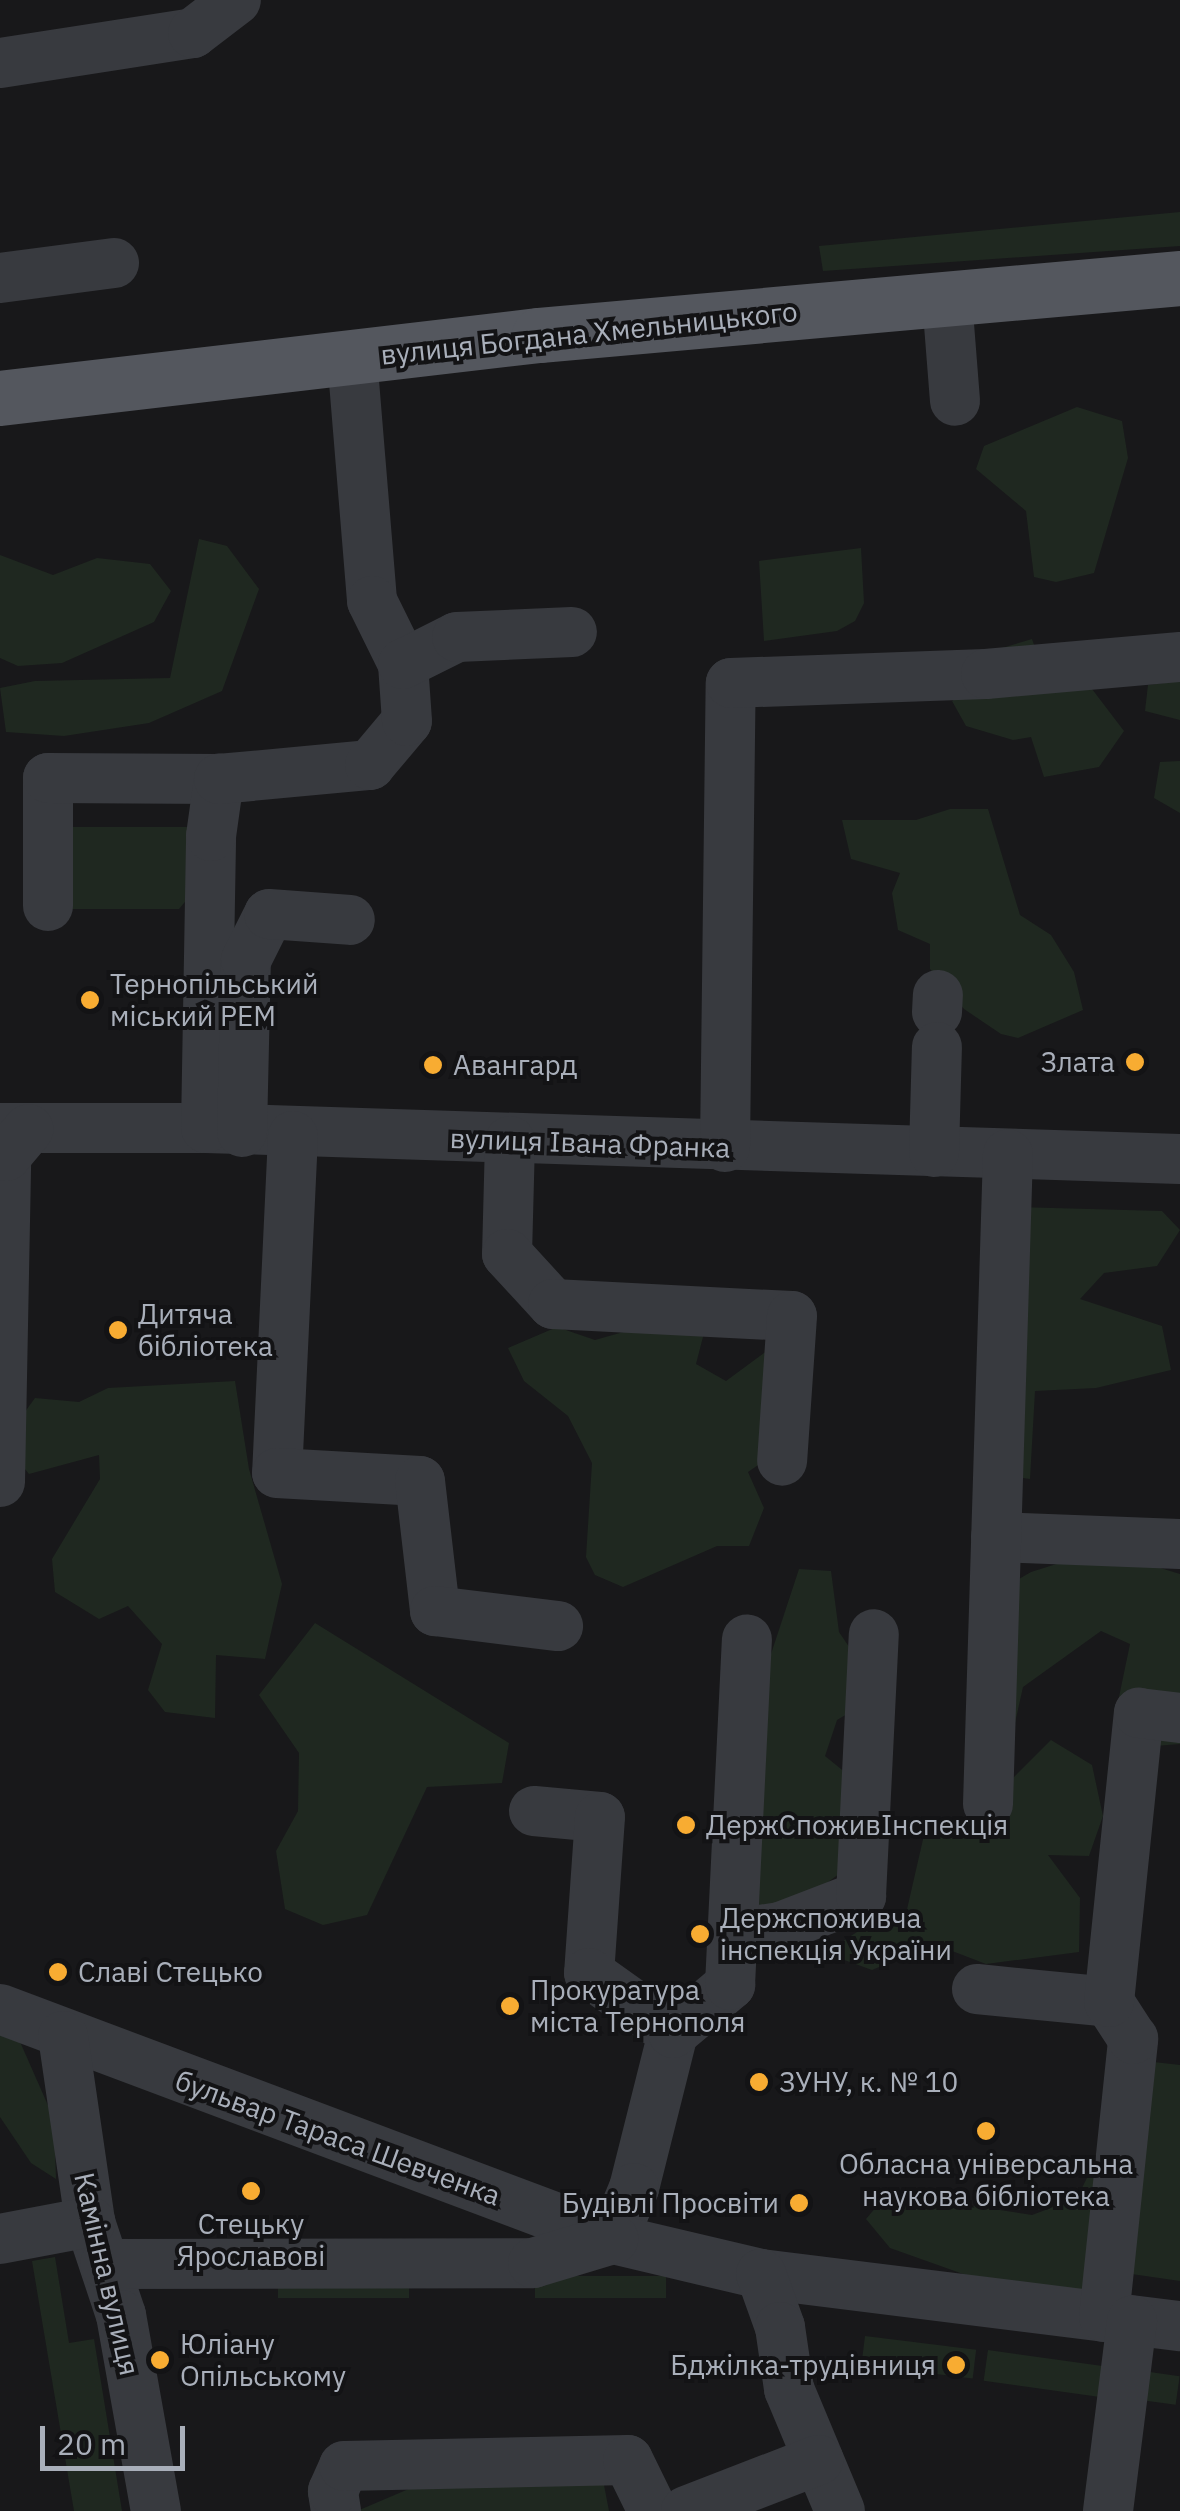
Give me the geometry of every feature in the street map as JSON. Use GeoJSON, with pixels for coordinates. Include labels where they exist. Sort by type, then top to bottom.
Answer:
{"type":"FeatureCollection","features":[{"type":"Feature","properties":{"kind":"main road","name":"вулиця Богдана Хмельницького"},"geometry":{"type":"LineString","coordinates":[[0,398],[352,357],[1180,278]]}},
{"type":"Feature","properties":{"kind":"street"},"geometry":{"type":"LineString","coordinates":[[0,63],[193,33],[236,0]]}},
{"type":"Feature","properties":{"kind":"street"},"geometry":{"type":"LineString","coordinates":[[0,278],[114,262]]}},
{"type":"Feature","properties":{"kind":"street"},"geometry":{"type":"LineString","coordinates":[[947,299],[955,401]]}},
{"type":"Feature","properties":{"kind":"street"},"geometry":{"type":"LineString","coordinates":[[48,906],[48,778],[219,779],[370,766],[407,721],[403,664],[372,601],[352,357]]}},
{"type":"Feature","properties":{"kind":"street"},"geometry":{"type":"LineString","coordinates":[[403,664],[457,637],[572,632]]}},
{"type":"Feature","properties":{"kind":"street"},"geometry":{"type":"LineString","coordinates":[[725,1147],[732,683],[986,674],[1180,657]]}},
{"type":"Feature","properties":{"kind":"street"},"geometry":{"type":"LineString","coordinates":[[219,779],[211,836],[224,1130]]}},
{"type":"Feature","properties":{"kind":"street"},"geometry":{"type":"LineString","coordinates":[[224,1130],[246,960],[269,914],[350,920]]}},
{"type":"Feature","properties":{"kind":"street"},"geometry":{"type":"LineString","coordinates":[[934,1152],[937,1018]]}},
{"type":"Feature","properties":{"kind":"street"},"geometry":{"type":"LineString","coordinates":[[0,1482],[6,1156],[14,1128]]}},
{"type":"Feature","properties":{"kind":"street","name":"вулиця Івана Франка"},"geometry":{"type":"LineString","coordinates":[[14,1128],[224,1130],[294,1136],[1180,1158]]}},
{"type":"Feature","properties":{"kind":"street"},"geometry":{"type":"LineString","coordinates":[[294,1136],[276,1473],[420,1481],[435,1610],[558,1626]]}},
{"type":"Feature","properties":{"kind":"street"},"geometry":{"type":"LineString","coordinates":[[510,1141],[507,1254],[552,1304],[792,1316],[782,1461]]}},
{"type":"Feature","properties":{"kind":"street"},"geometry":{"type":"LineString","coordinates":[[988,1804],[1008,1154]]}},
{"type":"Feature","properties":{"kind":"street"},"geometry":{"type":"LineString","coordinates":[[996,1537],[1180,1544]]}},
{"type":"Feature","properties":{"kind":"street"},"geometry":{"type":"LineString","coordinates":[[734,1934],[780,1927],[860,1896],[874,1634]]}},
{"type":"Feature","properties":{"kind":"street"},"geometry":{"type":"LineString","coordinates":[[0,2238],[534,2263],[613,2239],[634,2188],[672,2033],[730,1985],[747,1639]]}},
{"type":"Feature","properties":{"kind":"street"},"geometry":{"type":"LineString","coordinates":[[1108,2511],[1139,2321],[1133,2039],[1108,2002],[1139,1714],[1180,1718]]}},
{"type":"Feature","properties":{"kind":"street"},"geometry":{"type":"LineString","coordinates":[[534,1810],[600,1816],[590,1973],[672,2033]]}},
{"type":"Feature","properties":{"kind":"street"},"geometry":{"type":"LineString","coordinates":[[977,1989],[1108,2002]]}},
{"type":"Feature","properties":{"kind":"street","name":"бульвар Тараса Шевченка"},"geometry":{"type":"LineString","coordinates":[[0,2008],[63,2036],[613,2239],[761,2274],[1139,2321]]}},
{"type":"Feature","properties":{"kind":"street","name":"Камінна вулиця"},"geometry":{"type":"LineString","coordinates":[[63,2036],[98,2243],[121,2315],[156,2511]]}},
{"type":"Feature","properties":{"kind":"street"},"geometry":{"type":"LineString","coordinates":[[761,2274],[780,2326],[789,2389],[840,2511]]}},
{"type":"Feature","properties":{"kind":"street"},"geometry":{"type":"LineString","coordinates":[[336,2511],[332,2491],[344,2466],[628,2460],[653,2511]]}},
{"type":"Feature","properties":{"kind":"street"},"geometry":{"type":"LineString","coordinates":[[686,2511],[818,2460]]}},
{"type":"Feature","properties":{"kind":"shaded area"},"geometry":{"type":"Polygon","coordinates":[[[1180,212],[1180,246],[823,271],[819,246],[1180,212]]]}},
{"type":"Feature","properties":{"kind":"shaded area"},"geometry":{"type":"Polygon","coordinates":[[[1077,407],[1122,421],[1128,458],[1094,573],[1056,582],[1034,577],[1026,511],[976,469],[984,446],[1077,407]]]}},
{"type":"Feature","properties":{"kind":"shaded area"},"geometry":{"type":"Polygon","coordinates":[[[199,539],[227,546],[259,589],[222,691],[149,723],[64,736],[6,732],[0,688],[35,681],[170,678],[199,539]]]}},
{"type":"Feature","properties":{"kind":"shaded area"},"geometry":{"type":"Polygon","coordinates":[[[861,548],[864,603],[855,621],[837,631],[764,641],[759,561],[861,548]]]}},
{"type":"Feature","properties":{"kind":"shaded area"},"geometry":{"type":"Polygon","coordinates":[[[0,555],[53,575],[97,558],[150,564],[171,591],[154,622],[62,663],[18,666],[0,658],[0,555]]]}},
{"type":"Feature","properties":{"kind":"shaded area"},"geometry":{"type":"Polygon","coordinates":[[[1032,639],[1042,668],[1092,689],[1124,731],[1099,767],[1044,777],[1031,737],[1013,740],[966,726],[952,701],[982,683],[1002,648],[1032,639]]]}},
{"type":"Feature","properties":{"kind":"shaded area"},"geometry":{"type":"Polygon","coordinates":[[[1180,681],[1180,720],[1145,711],[1148,685],[1180,681]]]}},
{"type":"Feature","properties":{"kind":"shaded area"},"geometry":{"type":"Polygon","coordinates":[[[1180,761],[1180,813],[1154,798],[1160,762],[1180,761]]]}},
{"type":"Feature","properties":{"kind":"shaded area"},"geometry":{"type":"Polygon","coordinates":[[[950,809],[988,809],[1020,915],[1051,935],[1074,972],[1083,1010],[1018,1038],[1001,1034],[964,1009],[930,969],[930,944],[898,930],[892,893],[900,873],[851,859],[842,820],[916,820],[950,809]]]}},
{"type":"Feature","properties":{"kind":"shaded area"},"geometry":{"type":"Polygon","coordinates":[[[65,827],[195,827],[195,890],[179,909],[65,909],[65,827]]]}},
{"type":"Feature","properties":{"kind":"shaded area"},"geometry":{"type":"Polygon","coordinates":[[[1016,1207],[1162,1211],[1180,1230],[1157,1266],[1104,1273],[1080,1299],[1162,1326],[1171,1370],[1096,1388],[1035,1391],[1030,1479],[1008,1476],[1016,1207]]]}},
{"type":"Feature","properties":{"kind":"shaded area"},"geometry":{"type":"Polygon","coordinates":[[[557,1327],[595,1340],[641,1327],[704,1333],[696,1364],[726,1381],[768,1350],[783,1448],[748,1472],[764,1508],[749,1546],[717,1546],[623,1587],[595,1575],[586,1557],[592,1463],[568,1416],[524,1381],[508,1348],[557,1327]]]}},
{"type":"Feature","properties":{"kind":"shaded area"},"geometry":{"type":"Polygon","coordinates":[[[235,1381],[249,1469],[282,1584],[265,1659],[216,1655],[215,1718],[165,1712],[148,1690],[162,1644],[128,1606],[99,1619],[55,1592],[52,1559],[100,1479],[99,1455],[29,1474],[3,1442],[35,1398],[79,1402],[108,1388],[235,1381]]]}},
{"type":"Feature","properties":{"kind":"shaded area"},"geometry":{"type":"Polygon","coordinates":[[[1101,1550],[1180,1574],[1180,1744],[1155,1746],[1119,1697],[1130,1644],[1101,1631],[1023,1687],[1013,1732],[991,1595],[1031,1572],[1101,1550]]]}},
{"type":"Feature","properties":{"kind":"shaded area"},"geometry":{"type":"Polygon","coordinates":[[[799,1569],[831,1571],[839,1632],[881,1694],[837,1720],[825,1756],[857,1782],[839,1874],[816,1891],[797,1952],[767,1953],[734,1862],[771,1654],[799,1569]]]}},
{"type":"Feature","properties":{"kind":"shaded area"},"geometry":{"type":"Polygon","coordinates":[[[315,1623],[509,1743],[502,1783],[427,1787],[367,1915],[323,1925],[285,1909],[276,1851],[298,1811],[299,1753],[259,1695],[315,1623]]]}},
{"type":"Feature","properties":{"kind":"shaded area"},"geometry":{"type":"Polygon","coordinates":[[[1051,1740],[1092,1765],[1103,1816],[1089,1856],[1048,1855],[1080,1898],[1079,1952],[986,1964],[934,1944],[872,1970],[825,1953],[860,1930],[905,1918],[924,1835],[970,1831],[1002,1812],[1011,1780],[1051,1740]]]}},
{"type":"Feature","properties":{"kind":"shaded area"},"geometry":{"type":"Polygon","coordinates":[[[0,2020],[21,2044],[54,2119],[56,2179],[31,2163],[0,2117],[0,2020]]]}},
{"type":"Feature","properties":{"kind":"shaded area"},"geometry":{"type":"Polygon","coordinates":[[[1145,2061],[1180,2065],[1180,2281],[1104,2270],[1076,2295],[1039,2301],[890,2248],[866,2219],[888,2193],[1032,2215],[1077,2198],[1145,2061]]]}},
{"type":"Feature","properties":{"kind":"shaded area"},"geometry":{"type":"Polygon","coordinates":[[[55,2257],[69,2343],[94,2339],[122,2511],[74,2511],[32,2261],[55,2257]]]}},
{"type":"Feature","properties":{"kind":"shaded area"},"geometry":{"type":"Polygon","coordinates":[[[278,2276],[409,2276],[409,2298],[278,2298],[278,2276]]]}},
{"type":"Feature","properties":{"kind":"shaded area"},"geometry":{"type":"Polygon","coordinates":[[[535,2276],[666,2276],[666,2298],[535,2298],[535,2276]]]}},
{"type":"Feature","properties":{"kind":"shaded area"},"geometry":{"type":"Polygon","coordinates":[[[865,2336],[976,2350],[973,2378],[861,2365],[865,2336]]]}},
{"type":"Feature","properties":{"kind":"shaded area"},"geometry":{"type":"Polygon","coordinates":[[[988,2350],[1108,2367],[1104,2398],[984,2381],[988,2350]]]}},
{"type":"Feature","properties":{"kind":"shaded area"},"geometry":{"type":"Polygon","coordinates":[[[1143,2371],[1180,2376],[1176,2405],[1139,2400],[1143,2371]]]}},
{"type":"Feature","properties":{"kind":"shaded area"},"geometry":{"type":"Polygon","coordinates":[[[418,2485],[604,2485],[609,2511],[357,2511],[418,2485]]]}},
{"type":"Feature","properties":{"kind":"place","name":"Тернопільський міський РЕМ"},"geometry":{"type":"Point","coordinates":[90,1000]}},
{"type":"Feature","properties":{"kind":"place","name":"Злата"},"geometry":{"type":"Point","coordinates":[1135,1062]}},
{"type":"Feature","properties":{"kind":"place","name":"Авангард"},"geometry":{"type":"Point","coordinates":[433,1065]}},
{"type":"Feature","properties":{"kind":"place","name":"Дитяча бібліотека"},"geometry":{"type":"Point","coordinates":[118,1330]}},
{"type":"Feature","properties":{"kind":"place","name":"ДержСпоживІнспекція"},"geometry":{"type":"Point","coordinates":[686,1825]}},
{"type":"Feature","properties":{"kind":"place","name":"Держспоживча інспекція України"},"geometry":{"type":"Point","coordinates":[700,1934]}},
{"type":"Feature","properties":{"kind":"place","name":"Славі Стецько"},"geometry":{"type":"Point","coordinates":[58,1972]}},
{"type":"Feature","properties":{"kind":"place","name":"Прокуратура міста Тернополя"},"geometry":{"type":"Point","coordinates":[510,2006]}},
{"type":"Feature","properties":{"kind":"place","name":"ЗУНУ, к. № 10"},"geometry":{"type":"Point","coordinates":[759,2082]}},
{"type":"Feature","properties":{"kind":"place","name":"Обласна універсальна наукова бібліотека"},"geometry":{"type":"Point","coordinates":[986,2131]}},
{"type":"Feature","properties":{"kind":"place","name":"Стецьку Ярославові"},"geometry":{"type":"Point","coordinates":[251,2191]}},
{"type":"Feature","properties":{"kind":"place","name":"Будівлі Просвіти"},"geometry":{"type":"Point","coordinates":[799,2203]}},
{"type":"Feature","properties":{"kind":"place","name":"Юліану Опільському"},"geometry":{"type":"Point","coordinates":[160,2360]}},
{"type":"Feature","properties":{"kind":"place","name":"Бджілка-трудівниця"},"geometry":{"type":"Point","coordinates":[956,2365]}}]}
